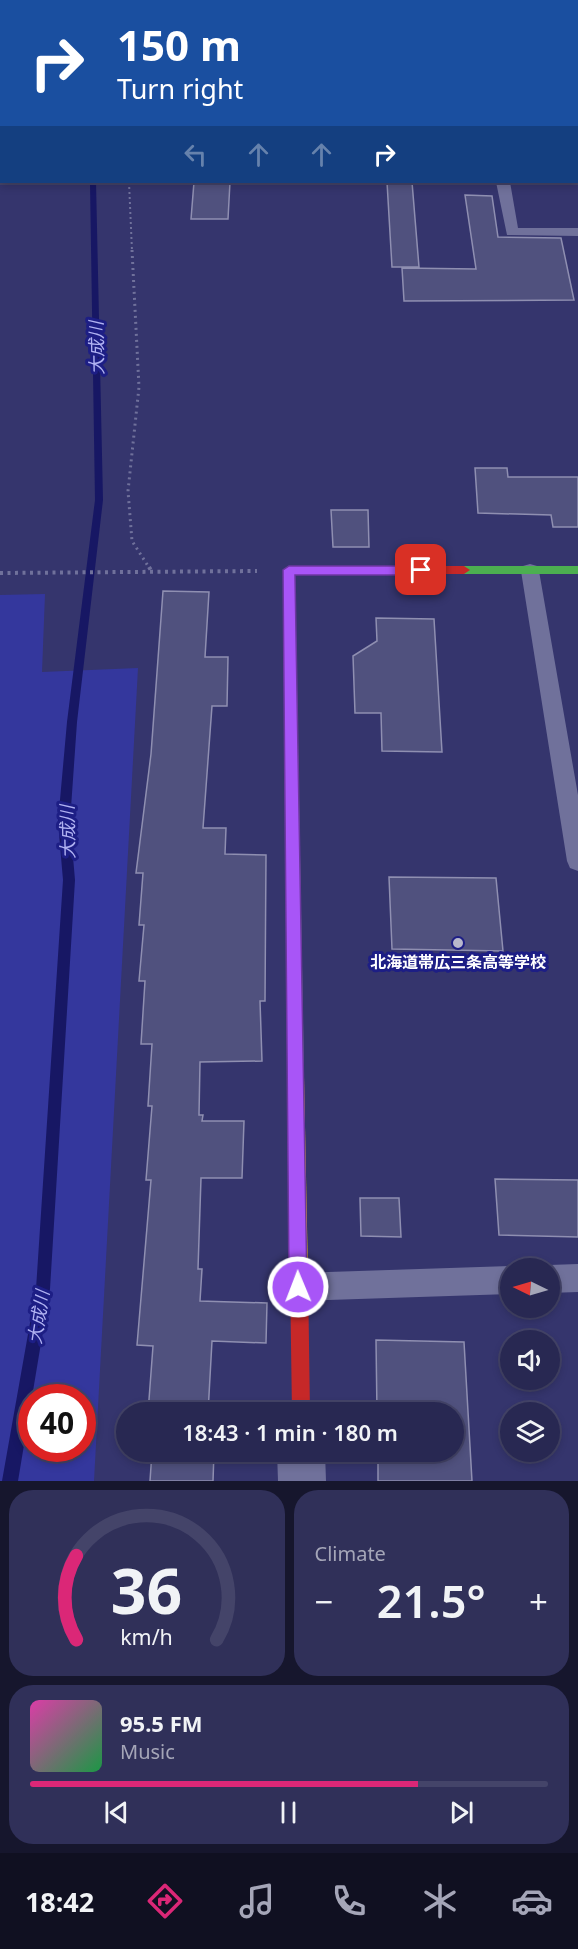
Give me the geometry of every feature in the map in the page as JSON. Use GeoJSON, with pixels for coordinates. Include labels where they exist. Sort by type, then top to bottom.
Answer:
{"type":"FeatureCollection","features":[{"type":"Feature","properties":{"kind":"street"},"geometry":{"type":"LineString","coordinates":[[300,1402],[289,570],[578,570]]}},
{"type":"Feature","properties":{"kind":"street"},"geometry":{"type":"LineString","coordinates":[[301,1462],[302,1481]]}},
{"type":"Feature","properties":{"kind":"lane"},"geometry":{"type":"LineString","coordinates":[[503,183],[512,232],[578,232]]}},
{"type":"Feature","properties":{"kind":"lane"},"geometry":{"type":"LineString","coordinates":[[530,570],[578,861]]}},
{"type":"Feature","properties":{"kind":"lane"},"geometry":{"type":"LineString","coordinates":[[560,1279],[578,1278]]}},
{"type":"Feature","properties":{"kind":"lane"},"geometry":{"type":"LineString","coordinates":[[298,1287],[500,1280]]}},
{"type":"Feature","properties":{"kind":"path"},"geometry":{"type":"LineString","coordinates":[[129,183],[139,387],[128,491],[132,540],[152,572]]}},
{"type":"Feature","properties":{"kind":"path"},"geometry":{"type":"LineString","coordinates":[[0,573],[289,570]]}},
{"type":"Feature","properties":{"kind":"shaded area"},"geometry":{"type":"Polygon","coordinates":[[[45,594],[42,672],[138,668],[96,1444],[96,1384],[18,1384],[18,1462],[95,1462],[94,1481],[0,1481],[0,595],[45,594]]]}},
{"type":"Feature","properties":{"kind":"building"},"geometry":{"type":"Polygon","coordinates":[[[194,183],[230,183],[228,219],[191,219],[194,183]]]}},
{"type":"Feature","properties":{"kind":"building"},"geometry":{"type":"Polygon","coordinates":[[[387,183],[412,183],[419,267],[392,267],[387,183]]]}},
{"type":"Feature","properties":{"kind":"building"},"geometry":{"type":"Polygon","coordinates":[[[465,195],[492,196],[498,237],[561,238],[574,300],[404,301],[402,268],[476,269],[465,195]]]}},
{"type":"Feature","properties":{"kind":"building"},"geometry":{"type":"Polygon","coordinates":[[[475,468],[507,468],[508,477],[578,477],[578,527],[553,527],[551,515],[478,513],[475,468]]]}},
{"type":"Feature","properties":{"kind":"building"},"geometry":{"type":"Polygon","coordinates":[[[331,510],[368,510],[369,547],[333,547],[331,510]]]}},
{"type":"Feature","properties":{"kind":"building"},"geometry":{"type":"Polygon","coordinates":[[[163,591],[209,592],[205,657],[228,657],[227,706],[212,706],[203,828],[226,828],[225,854],[266,855],[265,1001],[260,1001],[262,1061],[200,1062],[199,1115],[203,1115],[202,1121],[244,1121],[242,1178],[201,1178],[198,1269],[202,1269],[200,1301],[267,1303],[266,1343],[212,1341],[209,1402],[149,1402],[153,1346],[137,1345],[151,1180],[146,1180],[152,1106],[148,1106],[152,1044],[141,1044],[145,981],[139,981],[144,925],[139,925],[143,873],[136,873],[151,754],[163,591]]]}},
{"type":"Feature","properties":{"kind":"building"},"geometry":{"type":"Polygon","coordinates":[[[376,618],[434,619],[442,752],[382,751],[381,713],[355,713],[353,656],[377,641],[376,618]]]}},
{"type":"Feature","properties":{"kind":"building"},"geometry":{"type":"Polygon","coordinates":[[[389,877],[496,878],[503,951],[392,949],[389,877]]]}},
{"type":"Feature","properties":{"kind":"building"},"geometry":{"type":"Polygon","coordinates":[[[495,1179],[578,1180],[578,1237],[499,1235],[495,1179]]]}},
{"type":"Feature","properties":{"kind":"building"},"geometry":{"type":"Polygon","coordinates":[[[360,1198],[399,1198],[401,1237],[361,1236],[360,1198]]]}},
{"type":"Feature","properties":{"kind":"building"},"geometry":{"type":"Polygon","coordinates":[[[376,1340],[464,1342],[472,1481],[378,1481],[378,1462],[464,1462],[464,1402],[377,1402],[376,1340]]]}},
{"type":"Feature","properties":{"kind":"building"},"geometry":{"type":"Polygon","coordinates":[[[151,1462],[214,1462],[213,1481],[150,1481],[151,1462]]]}},
{"type":"Feature","properties":{"kind":"waterway","name":"大成川"},"geometry":{"type":"LineString","coordinates":[[10,1481],[43,1289],[69,880],[64,822],[72,722],[99,500],[93,183]]}},
{"type":"Feature","properties":{"kind":"traffic: fast"},"geometry":{"type":"LineString","coordinates":[[464,570],[578,570]]}},
{"type":"Feature","properties":{"kind":"traffic: fast"},"geometry":{"type":"LineString","coordinates":[[289,578],[296,1077]]}},
{"type":"Feature","properties":{"kind":"traffic: slow"},"geometry":{"type":"LineString","coordinates":[[296,1077],[299,1275]]}},
{"type":"Feature","properties":{"kind":"traffic: jam"},"geometry":{"type":"LineString","coordinates":[[289,578],[289,570],[464,570]]}},
{"type":"Feature","properties":{"kind":"traffic: jam"},"geometry":{"type":"LineString","coordinates":[[299,1275],[301,1402]]}},
{"type":"Feature","properties":{"kind":"place","name":"北海道帯広三条高等学校"},"geometry":{"type":"Point","coordinates":[458,943]}},
{"type":"Feature","properties":{"kind":"route"},"geometry":{"type":"LineString","coordinates":[[298,1287],[289,570],[421,570]]}}]}
